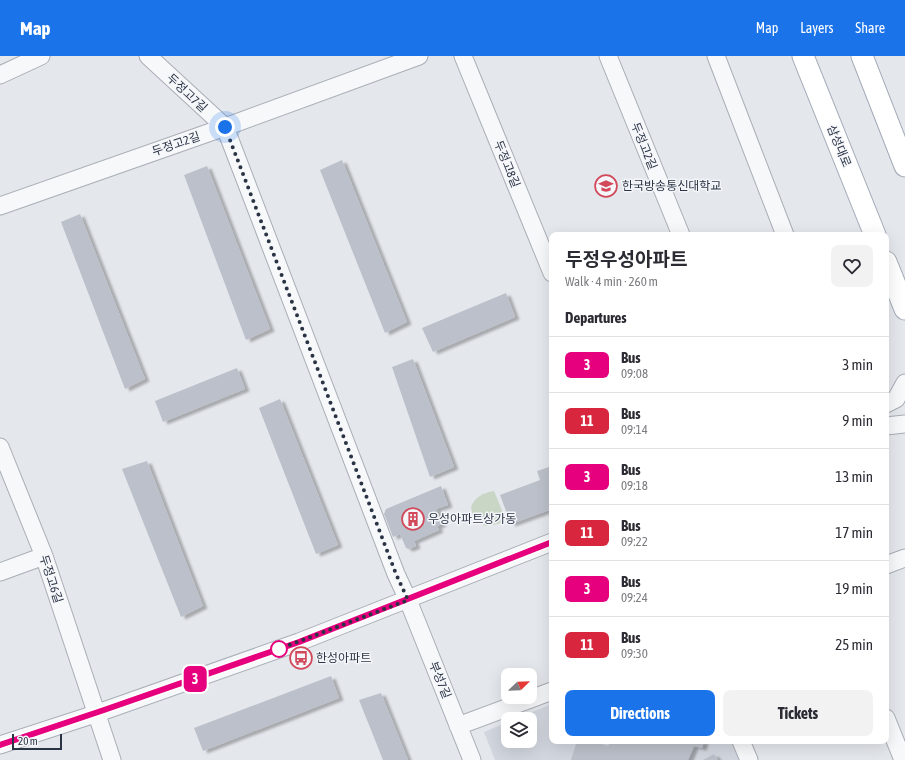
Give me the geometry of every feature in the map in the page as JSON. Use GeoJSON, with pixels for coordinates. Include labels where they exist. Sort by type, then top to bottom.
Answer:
{"type":"FeatureCollection","features":[{"type":"Feature","properties":{"kind":"main road","name":"삼성대로"},"geometry":{"type":"LineString","coordinates":[[803,56],[874,232]]}},
{"type":"Feature","properties":{"kind":"main road"},"geometry":{"type":"LineString","coordinates":[[862,56],[905,166]]}},
{"type":"Feature","properties":{"kind":"main road"},"geometry":{"type":"LineString","coordinates":[[889,269],[905,309]]}},
{"type":"Feature","properties":{"kind":"street"},"geometry":{"type":"LineString","coordinates":[[0,75],[41,56]]}},
{"type":"Feature","properties":{"kind":"street","name":"두정고7길"},"geometry":{"type":"LineString","coordinates":[[148,56],[225,127],[393,567],[408,600]]}},
{"type":"Feature","properties":{"kind":"street","name":"두정고2길"},"geometry":{"type":"LineString","coordinates":[[0,206],[225,127],[419,56]]}},
{"type":"Feature","properties":{"kind":"street","name":"두정고8길"},"geometry":{"type":"LineString","coordinates":[[463,56],[549,266]]}},
{"type":"Feature","properties":{"kind":"street","name":"두정고2길"},"geometry":{"type":"LineString","coordinates":[[608,56],[680,232]]}},
{"type":"Feature","properties":{"kind":"street"},"geometry":{"type":"LineString","coordinates":[[716,56],[784,232]]}},
{"type":"Feature","properties":{"kind":"street"},"geometry":{"type":"LineString","coordinates":[[889,402],[896,399],[905,383]]}},
{"type":"Feature","properties":{"kind":"street"},"geometry":{"type":"LineString","coordinates":[[889,426],[905,424]]}},
{"type":"Feature","properties":{"kind":"street","name":"두정고6길"},"geometry":{"type":"LineString","coordinates":[[0,447],[44,556],[95,714],[112,760]]}},
{"type":"Feature","properties":{"kind":"street"},"geometry":{"type":"LineString","coordinates":[[0,745],[95,714],[299,642],[549,543]]}},
{"type":"Feature","properties":{"kind":"street"},"geometry":{"type":"LineString","coordinates":[[0,572],[44,556]]}},
{"type":"Feature","properties":{"kind":"street"},"geometry":{"type":"LineString","coordinates":[[889,564],[905,558]]}},
{"type":"Feature","properties":{"kind":"street","name":"부성7길"},"geometry":{"type":"LineString","coordinates":[[408,600],[472,760]]}},
{"type":"Feature","properties":{"kind":"street"},"geometry":{"type":"LineString","coordinates":[[458,726],[549,692]]}},
{"type":"Feature","properties":{"kind":"street"},"geometry":{"type":"LineString","coordinates":[[889,725],[903,760]]}},
{"type":"Feature","properties":{"kind":"street"},"geometry":{"type":"LineString","coordinates":[[742,744],[749,760]]}},
{"type":"Feature","properties":{"kind":"shaded area"},"geometry":{"type":"Polygon","coordinates":[[[549,705],[549,744],[732,744],[739,760],[495,760],[484,732],[501,725],[501,748],[537,748],[537,712],[532,712],[549,705]]]}},
{"type":"Feature","properties":{"kind":"green space"},"geometry":{"type":"Polygon","coordinates":[[[494,491],[506,520],[498,524],[485,526],[473,516],[471,507],[480,496],[494,491]]]}},
{"type":"Feature","properties":{"kind":"building"},"geometry":{"type":"Polygon","coordinates":[[[342,160],[407,322],[385,333],[320,170],[342,160]]]}},
{"type":"Feature","properties":{"kind":"building"},"geometry":{"type":"Polygon","coordinates":[[[207,166],[270,329],[246,340],[184,175],[207,166]]]}},
{"type":"Feature","properties":{"kind":"building"},"geometry":{"type":"Polygon","coordinates":[[[80,214],[145,379],[125,389],[61,222],[80,214]]]}},
{"type":"Feature","properties":{"kind":"building"},"geometry":{"type":"Polygon","coordinates":[[[506,293],[515,317],[433,352],[422,328],[506,293]]]}},
{"type":"Feature","properties":{"kind":"building"},"geometry":{"type":"Polygon","coordinates":[[[413,359],[454,467],[430,477],[392,367],[413,359]]]}},
{"type":"Feature","properties":{"kind":"building"},"geometry":{"type":"Polygon","coordinates":[[[237,368],[245,389],[163,422],[155,401],[237,368]]]}},
{"type":"Feature","properties":{"kind":"building"},"geometry":{"type":"Polygon","coordinates":[[[280,399],[338,545],[316,554],[259,408],[280,399]]]}},
{"type":"Feature","properties":{"kind":"building"},"geometry":{"type":"Polygon","coordinates":[[[147,461],[203,606],[181,617],[122,469],[147,461]]]}},
{"type":"Feature","properties":{"kind":"building"},"geometry":{"type":"Polygon","coordinates":[[[549,467],[549,510],[511,524],[500,495],[540,480],[537,471],[549,467]]]}},
{"type":"Feature","properties":{"kind":"building","name":"우성아파트상가동"},"geometry":{"type":"Polygon","coordinates":[[[441,486],[448,505],[436,509],[442,524],[437,526],[439,530],[414,541],[416,546],[409,549],[406,548],[400,534],[393,537],[384,514],[386,509],[441,486]]]}},
{"type":"Feature","properties":{"kind":"building"},"geometry":{"type":"Polygon","coordinates":[[[331,676],[339,698],[203,751],[194,728],[331,676]]]}},
{"type":"Feature","properties":{"kind":"building"},"geometry":{"type":"Polygon","coordinates":[[[381,693],[408,760],[383,760],[359,700],[381,693]]]}},
{"type":"Feature","properties":{"kind":"building"},"geometry":{"type":"Polygon","coordinates":[[[576,744],[601,744],[608,746],[609,744],[703,744],[702,748],[694,746],[688,760],[571,760],[576,744]]]}},
{"type":"Feature","properties":{"kind":"building"},"geometry":{"type":"Polygon","coordinates":[[[714,754],[718,760],[703,760],[714,754]]]}},
{"type":"Feature","properties":{"kind":"bus line","name":"3"},"geometry":{"type":"LineString","coordinates":[[0,745],[299,642],[549,543]]}},
{"type":"Feature","properties":{"kind":"place","name":"한국방송통신대학교"},"geometry":{"type":"Point","coordinates":[606,186]}},
{"type":"Feature","properties":{"kind":"place","name":"우성아파트상가동"},"geometry":{"type":"Point","coordinates":[413,519]}},
{"type":"Feature","properties":{"kind":"place","name":"한성아파트"},"geometry":{"type":"Point","coordinates":[301,658]}},
{"type":"Feature","properties":{"kind":"route"},"geometry":{"type":"LineString","coordinates":[[225,127],[396,574],[408,600],[279,649]]}}]}
